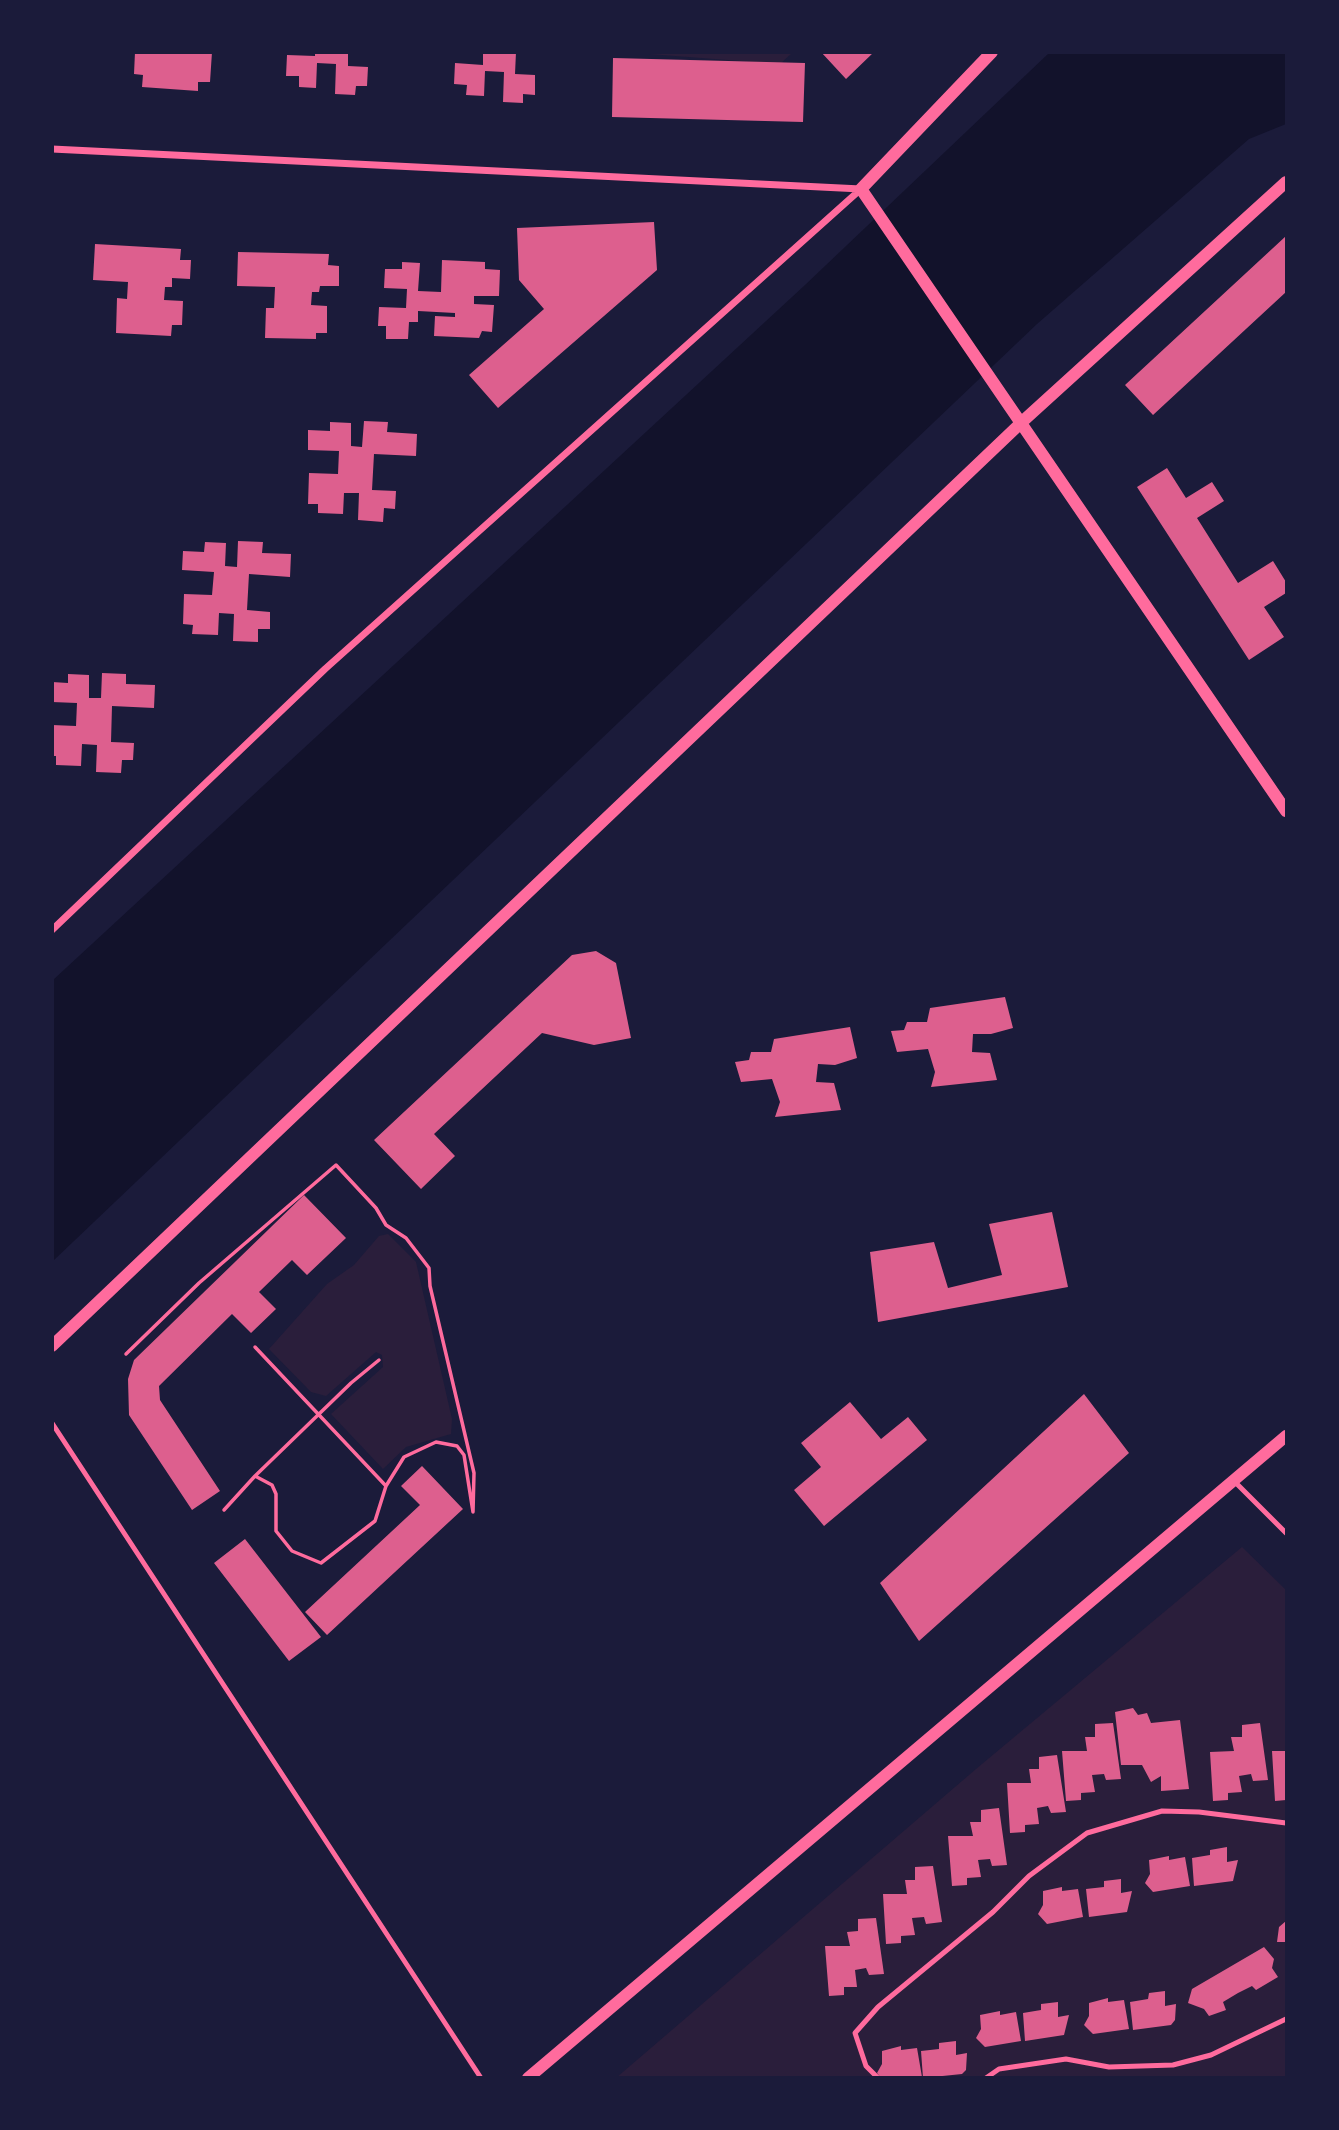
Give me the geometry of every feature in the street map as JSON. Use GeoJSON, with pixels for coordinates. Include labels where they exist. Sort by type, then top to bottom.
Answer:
{"type":"FeatureCollection","features":[{"type":"Feature","properties":{"kind":"street"},"geometry":{"type":"LineString","coordinates":[[52,930],[325,669],[861,189],[992,52]]}},
{"type":"Feature","properties":{"kind":"street"},"geometry":{"type":"LineString","coordinates":[[52,149],[861,189]]}},
{"type":"Feature","properties":{"kind":"street"},"geometry":{"type":"LineString","coordinates":[[52,1346],[1023,421],[1286,182]]}},
{"type":"Feature","properties":{"kind":"street"},"geometry":{"type":"LineString","coordinates":[[861,189],[1023,421],[1286,811]]}},
{"type":"Feature","properties":{"kind":"street"},"geometry":{"type":"LineString","coordinates":[[528,2077],[1286,1436]]}},
{"type":"Feature","properties":{"kind":"lane"},"geometry":{"type":"LineString","coordinates":[[52,1423],[481,2077]]}},
{"type":"Feature","properties":{"kind":"lane"},"geometry":{"type":"LineString","coordinates":[[1234,1480],[1286,1533]]}},
{"type":"Feature","properties":{"kind":"lane"},"geometry":{"type":"LineString","coordinates":[[878,2077],[866,2066],[855,2033],[878,2007],[993,1912],[1029,1876],[1087,1833],[1162,1811],[1199,1812],[1286,1823]]}},
{"type":"Feature","properties":{"kind":"lane"},"geometry":{"type":"LineString","coordinates":[[986,2077],[999,2069],[1066,2060],[1109,2067],[1173,2065],[1211,2055],[1286,2019]]}},
{"type":"Feature","properties":{"kind":"path"},"geometry":{"type":"LineString","coordinates":[[126,1354],[199,1283],[336,1165],[376,1208],[386,1225],[406,1238],[429,1268],[430,1286],[474,1473],[473,1512],[464,1455],[457,1446],[436,1442],[404,1457],[386,1486],[375,1521],[321,1563],[292,1550],[276,1531],[276,1494],[272,1485],[255,1476]]}},
{"type":"Feature","properties":{"kind":"path"},"geometry":{"type":"LineString","coordinates":[[255,1347],[386,1486]]}},
{"type":"Feature","properties":{"kind":"path"},"geometry":{"type":"LineString","coordinates":[[223,1510],[351,1383],[379,1360]]}},
{"type":"Feature","properties":{"kind":"shaded area"},"geometry":{"type":"Polygon","coordinates":[[[636,53],[792,53],[780,64],[636,53]]]}},
{"type":"Feature","properties":{"kind":"shaded area"},"geometry":{"type":"Polygon","coordinates":[[[1049,53],[1286,53],[1286,124],[1249,139],[1037,324],[53,1261],[53,980],[805,285],[1049,53]]]}},
{"type":"Feature","properties":{"kind":"shaded area"},"geometry":{"type":"Polygon","coordinates":[[[388,1234],[416,1262],[452,1419],[451,1434],[406,1447],[383,1469],[331,1414],[383,1367],[382,1355],[376,1352],[326,1396],[311,1392],[269,1349],[327,1284],[354,1265],[379,1236],[388,1234]]]}},
{"type":"Feature","properties":{"kind":"shaded area"},"geometry":{"type":"Polygon","coordinates":[[[1242,1547],[1286,1590],[1286,2077],[616,2078],[976,1769],[1242,1547]]]}},
{"type":"Feature","properties":{"kind":"building"},"geometry":{"type":"Polygon","coordinates":[[[135,52],[212,52],[210,82],[198,82],[198,91],[142,87],[143,75],[134,74],[135,52]]]}},
{"type":"Feature","properties":{"kind":"building"},"geometry":{"type":"Polygon","coordinates":[[[315,52],[348,52],[348,66],[368,67],[367,86],[356,86],[355,95],[335,94],[336,64],[317,63],[316,88],[299,87],[299,76],[286,76],[287,55],[315,56],[315,52]]]}},
{"type":"Feature","properties":{"kind":"building"},"geometry":{"type":"Polygon","coordinates":[[[483,52],[516,52],[515,74],[535,75],[535,95],[523,94],[523,103],[503,102],[504,72],[485,71],[484,96],[466,95],[467,85],[454,84],[455,63],[483,65],[483,52]]]}},
{"type":"Feature","properties":{"kind":"building"},"geometry":{"type":"Polygon","coordinates":[[[821,52],[874,52],[846,79],[821,52]]]}},
{"type":"Feature","properties":{"kind":"building"},"geometry":{"type":"Polygon","coordinates":[[[613,58],[805,63],[803,122],[612,117],[613,58]]]}},
{"type":"Feature","properties":{"kind":"building"},"geometry":{"type":"Polygon","coordinates":[[[654,222],[657,270],[498,408],[469,375],[544,309],[519,280],[517,228],[654,222]]]}},
{"type":"Feature","properties":{"kind":"building"},"geometry":{"type":"Polygon","coordinates":[[[1286,236],[1286,292],[1153,415],[1125,385],[1286,236]]]}},
{"type":"Feature","properties":{"kind":"building"},"geometry":{"type":"Polygon","coordinates":[[[95,244],[181,249],[180,260],[191,260],[190,279],[172,278],[172,287],[165,287],[164,300],[183,301],[182,325],[172,325],[171,336],[116,333],[117,298],[127,299],[128,282],[93,280],[95,244]]]}},
{"type":"Feature","properties":{"kind":"building"},"geometry":{"type":"Polygon","coordinates":[[[238,252],[329,254],[328,265],[339,266],[339,286],[320,286],[319,292],[312,292],[311,305],[327,306],[327,333],[316,333],[316,339],[265,338],[266,308],[274,308],[275,287],[237,286],[238,252]]]}},
{"type":"Feature","properties":{"kind":"building"},"geometry":{"type":"Polygon","coordinates":[[[442,260],[485,262],[485,269],[500,270],[499,296],[474,296],[474,304],[494,305],[492,332],[482,331],[479,338],[434,336],[435,316],[455,317],[455,313],[418,311],[418,322],[409,322],[408,339],[386,339],[386,326],[378,326],[379,307],[406,308],[407,289],[384,288],[385,269],[402,269],[402,262],[420,263],[418,291],[441,292],[442,260]]]}},
{"type":"Feature","properties":{"kind":"building"},"geometry":{"type":"Polygon","coordinates":[[[364,421],[388,422],[387,432],[417,434],[416,456],[374,454],[372,490],[396,491],[395,509],[384,508],[383,522],[358,520],[359,493],[344,493],[343,514],[318,513],[318,504],[308,504],[309,473],[338,474],[339,451],[308,450],[308,430],[330,431],[330,422],[351,423],[351,446],[362,447],[364,421]]]}},
{"type":"Feature","properties":{"kind":"building"},"geometry":{"type":"Polygon","coordinates":[[[1167,468],[1186,498],[1212,482],[1224,501],[1197,518],[1238,583],[1273,561],[1286,582],[1286,593],[1264,607],[1284,637],[1249,660],[1137,487],[1167,468]]]}},
{"type":"Feature","properties":{"kind":"building"},"geometry":{"type":"Polygon","coordinates":[[[238,541],[263,542],[262,553],[291,554],[290,577],[249,574],[247,610],[270,612],[270,629],[258,629],[258,642],[233,641],[234,614],[219,613],[218,635],[192,634],[193,625],[183,624],[184,594],[212,595],[214,572],[182,570],[183,551],[204,552],[205,542],[226,543],[225,566],[237,567],[238,541]]]}},
{"type":"Feature","properties":{"kind":"building"},"geometry":{"type":"Polygon","coordinates":[[[102,673],[126,674],[126,684],[155,685],[154,708],[112,706],[111,742],[134,743],[133,760],[122,760],[121,773],[96,772],[97,745],[82,744],[81,766],[56,765],[56,756],[52,756],[52,725],[76,726],[77,703],[52,702],[52,682],[68,683],[68,674],[89,675],[89,698],[101,698],[102,673]]]}},
{"type":"Feature","properties":{"kind":"building"},"geometry":{"type":"Polygon","coordinates":[[[596,951],[616,963],[631,1038],[594,1045],[542,1033],[434,1134],[455,1156],[421,1189],[374,1140],[572,955],[596,951]]]}},
{"type":"Feature","properties":{"kind":"building"},"geometry":{"type":"Polygon","coordinates":[[[1005,997],[1013,1028],[991,1034],[973,1034],[972,1052],[990,1053],[997,1080],[931,1087],[935,1072],[928,1049],[897,1052],[891,1031],[904,1030],[907,1022],[927,1022],[930,1008],[1005,997]]]}},
{"type":"Feature","properties":{"kind":"building"},"geometry":{"type":"Polygon","coordinates":[[[850,1027],[857,1058],[835,1065],[818,1064],[816,1082],[834,1083],[841,1110],[775,1117],[780,1102],[772,1079],[741,1082],[735,1062],[749,1060],[751,1052],[771,1052],[774,1039],[850,1027]]]}},
{"type":"Feature","properties":{"kind":"building"},"geometry":{"type":"Polygon","coordinates":[[[304,1195],[346,1238],[307,1275],[292,1260],[259,1292],[276,1309],[251,1333],[232,1314],[159,1386],[160,1400],[220,1491],[192,1510],[129,1415],[128,1379],[134,1360],[304,1195]]]}},
{"type":"Feature","properties":{"kind":"building"},"geometry":{"type":"Polygon","coordinates":[[[1052,1212],[1068,1287],[878,1322],[870,1252],[934,1242],[948,1288],[1002,1275],[989,1224],[1052,1212]]]}},
{"type":"Feature","properties":{"kind":"building"},"geometry":{"type":"Polygon","coordinates":[[[1084,1394],[1129,1453],[919,1641],[880,1583],[1084,1394]]]}},
{"type":"Feature","properties":{"kind":"building"},"geometry":{"type":"Polygon","coordinates":[[[850,1402],[881,1439],[908,1417],[927,1440],[824,1526],[794,1490],[821,1467],[801,1443],[850,1402]]]}},
{"type":"Feature","properties":{"kind":"building"},"geometry":{"type":"Polygon","coordinates":[[[422,1466],[463,1509],[327,1635],[305,1612],[420,1505],[401,1486],[422,1466]]]}},
{"type":"Feature","properties":{"kind":"building"},"geometry":{"type":"Polygon","coordinates":[[[245,1539],[321,1637],[289,1661],[214,1563],[245,1539]]]}},
{"type":"Feature","properties":{"kind":"building"},"geometry":{"type":"Polygon","coordinates":[[[1133,1708],[1138,1715],[1147,1713],[1151,1723],[1180,1720],[1189,1789],[1161,1791],[1161,1776],[1151,1782],[1142,1765],[1121,1765],[1115,1712],[1133,1708]]]}},
{"type":"Feature","properties":{"kind":"building"},"geometry":{"type":"Polygon","coordinates":[[[1113,1723],[1121,1779],[1106,1780],[1104,1774],[1092,1775],[1095,1792],[1081,1793],[1081,1800],[1066,1801],[1062,1751],[1087,1751],[1085,1737],[1095,1737],[1095,1724],[1113,1723]]]}},
{"type":"Feature","properties":{"kind":"building"},"geometry":{"type":"Polygon","coordinates":[[[1260,1723],[1268,1780],[1253,1781],[1251,1774],[1239,1776],[1242,1792],[1228,1793],[1228,1800],[1213,1801],[1210,1752],[1234,1751],[1231,1737],[1242,1737],[1242,1725],[1260,1723]]]}},
{"type":"Feature","properties":{"kind":"building"},"geometry":{"type":"Polygon","coordinates":[[[1272,1751],[1286,1751],[1286,1800],[1275,1801],[1272,1751]]]}},
{"type":"Feature","properties":{"kind":"building"},"geometry":{"type":"Polygon","coordinates":[[[1057,1755],[1066,1812],[1051,1813],[1048,1806],[1037,1808],[1039,1824],[1025,1825],[1025,1832],[1010,1833],[1007,1783],[1031,1783],[1029,1769],[1039,1769],[1039,1757],[1057,1755]]]}},
{"type":"Feature","properties":{"kind":"building"},"geometry":{"type":"Polygon","coordinates":[[[999,1808],[1007,1865],[992,1866],[990,1859],[978,1860],[981,1877],[967,1878],[967,1885],[952,1886],[948,1836],[973,1836],[970,1822],[981,1822],[981,1810],[999,1808]]]}},
{"type":"Feature","properties":{"kind":"building"},"geometry":{"type":"Polygon","coordinates":[[[1227,1847],[1227,1862],[1238,1860],[1233,1881],[1194,1886],[1192,1858],[1210,1855],[1210,1850],[1227,1847]]]}},
{"type":"Feature","properties":{"kind":"building"},"geometry":{"type":"Polygon","coordinates":[[[1169,1856],[1169,1860],[1185,1857],[1190,1886],[1153,1892],[1145,1883],[1150,1874],[1149,1860],[1169,1856]]]}},
{"type":"Feature","properties":{"kind":"building"},"geometry":{"type":"Polygon","coordinates":[[[933,1866],[942,1922],[926,1924],[924,1917],[912,1918],[915,1935],[901,1936],[901,1943],[886,1944],[883,1894],[907,1894],[905,1880],[915,1880],[915,1867],[933,1866]]]}},
{"type":"Feature","properties":{"kind":"building"},"geometry":{"type":"Polygon","coordinates":[[[1121,1879],[1121,1893],[1132,1891],[1127,1912],[1089,1917],[1086,1889],[1104,1887],[1104,1881],[1121,1879]]]}},
{"type":"Feature","properties":{"kind":"building"},"geometry":{"type":"Polygon","coordinates":[[[1062,1887],[1062,1891],[1078,1889],[1083,1917],[1047,1924],[1038,1914],[1043,1905],[1043,1891],[1062,1887]]]}},
{"type":"Feature","properties":{"kind":"building"},"geometry":{"type":"Polygon","coordinates":[[[876,1918],[884,1974],[869,1975],[866,1968],[855,1970],[857,1987],[844,1987],[844,1995],[829,1996],[825,1946],[850,1946],[847,1932],[858,1931],[858,1919],[876,1918]]]}},
{"type":"Feature","properties":{"kind":"building"},"geometry":{"type":"Polygon","coordinates":[[[1286,1921],[1286,1942],[1277,1942],[1279,1927],[1286,1921]]]}},
{"type":"Feature","properties":{"kind":"building"},"geometry":{"type":"Polygon","coordinates":[[[1264,1947],[1274,1959],[1272,1968],[1278,1977],[1256,1990],[1252,1986],[1238,1993],[1223,2002],[1226,2010],[1209,2016],[1204,2009],[1188,2003],[1192,1989],[1264,1947]]]}},
{"type":"Feature","properties":{"kind":"building"},"geometry":{"type":"Polygon","coordinates":[[[1165,1991],[1165,2006],[1176,2004],[1175,2020],[1171,2025],[1133,2030],[1130,2002],[1148,1999],[1149,1993],[1165,1991]]]}},
{"type":"Feature","properties":{"kind":"building"},"geometry":{"type":"Polygon","coordinates":[[[1108,1998],[1108,2002],[1124,2000],[1129,2029],[1093,2034],[1084,2025],[1089,2016],[1089,2003],[1108,1998]]]}},
{"type":"Feature","properties":{"kind":"building"},"geometry":{"type":"Polygon","coordinates":[[[1058,2002],[1058,2017],[1069,2015],[1064,2035],[1025,2041],[1023,2013],[1041,2010],[1041,2004],[1058,2002]]]}},
{"type":"Feature","properties":{"kind":"building"},"geometry":{"type":"Polygon","coordinates":[[[1000,2011],[1000,2015],[1016,2012],[1021,2041],[985,2047],[976,2038],[981,2029],[980,2015],[1000,2011]]]}},
{"type":"Feature","properties":{"kind":"building"},"geometry":{"type":"Polygon","coordinates":[[[956,2041],[956,2055],[967,2053],[966,2070],[962,2074],[923,2078],[921,2051],[939,2049],[939,2043],[956,2041]]]}},
{"type":"Feature","properties":{"kind":"building"},"geometry":{"type":"Polygon","coordinates":[[[901,2046],[901,2050],[917,2048],[922,2077],[881,2078],[877,2073],[882,2064],[882,2051],[901,2046]]]}}]}
